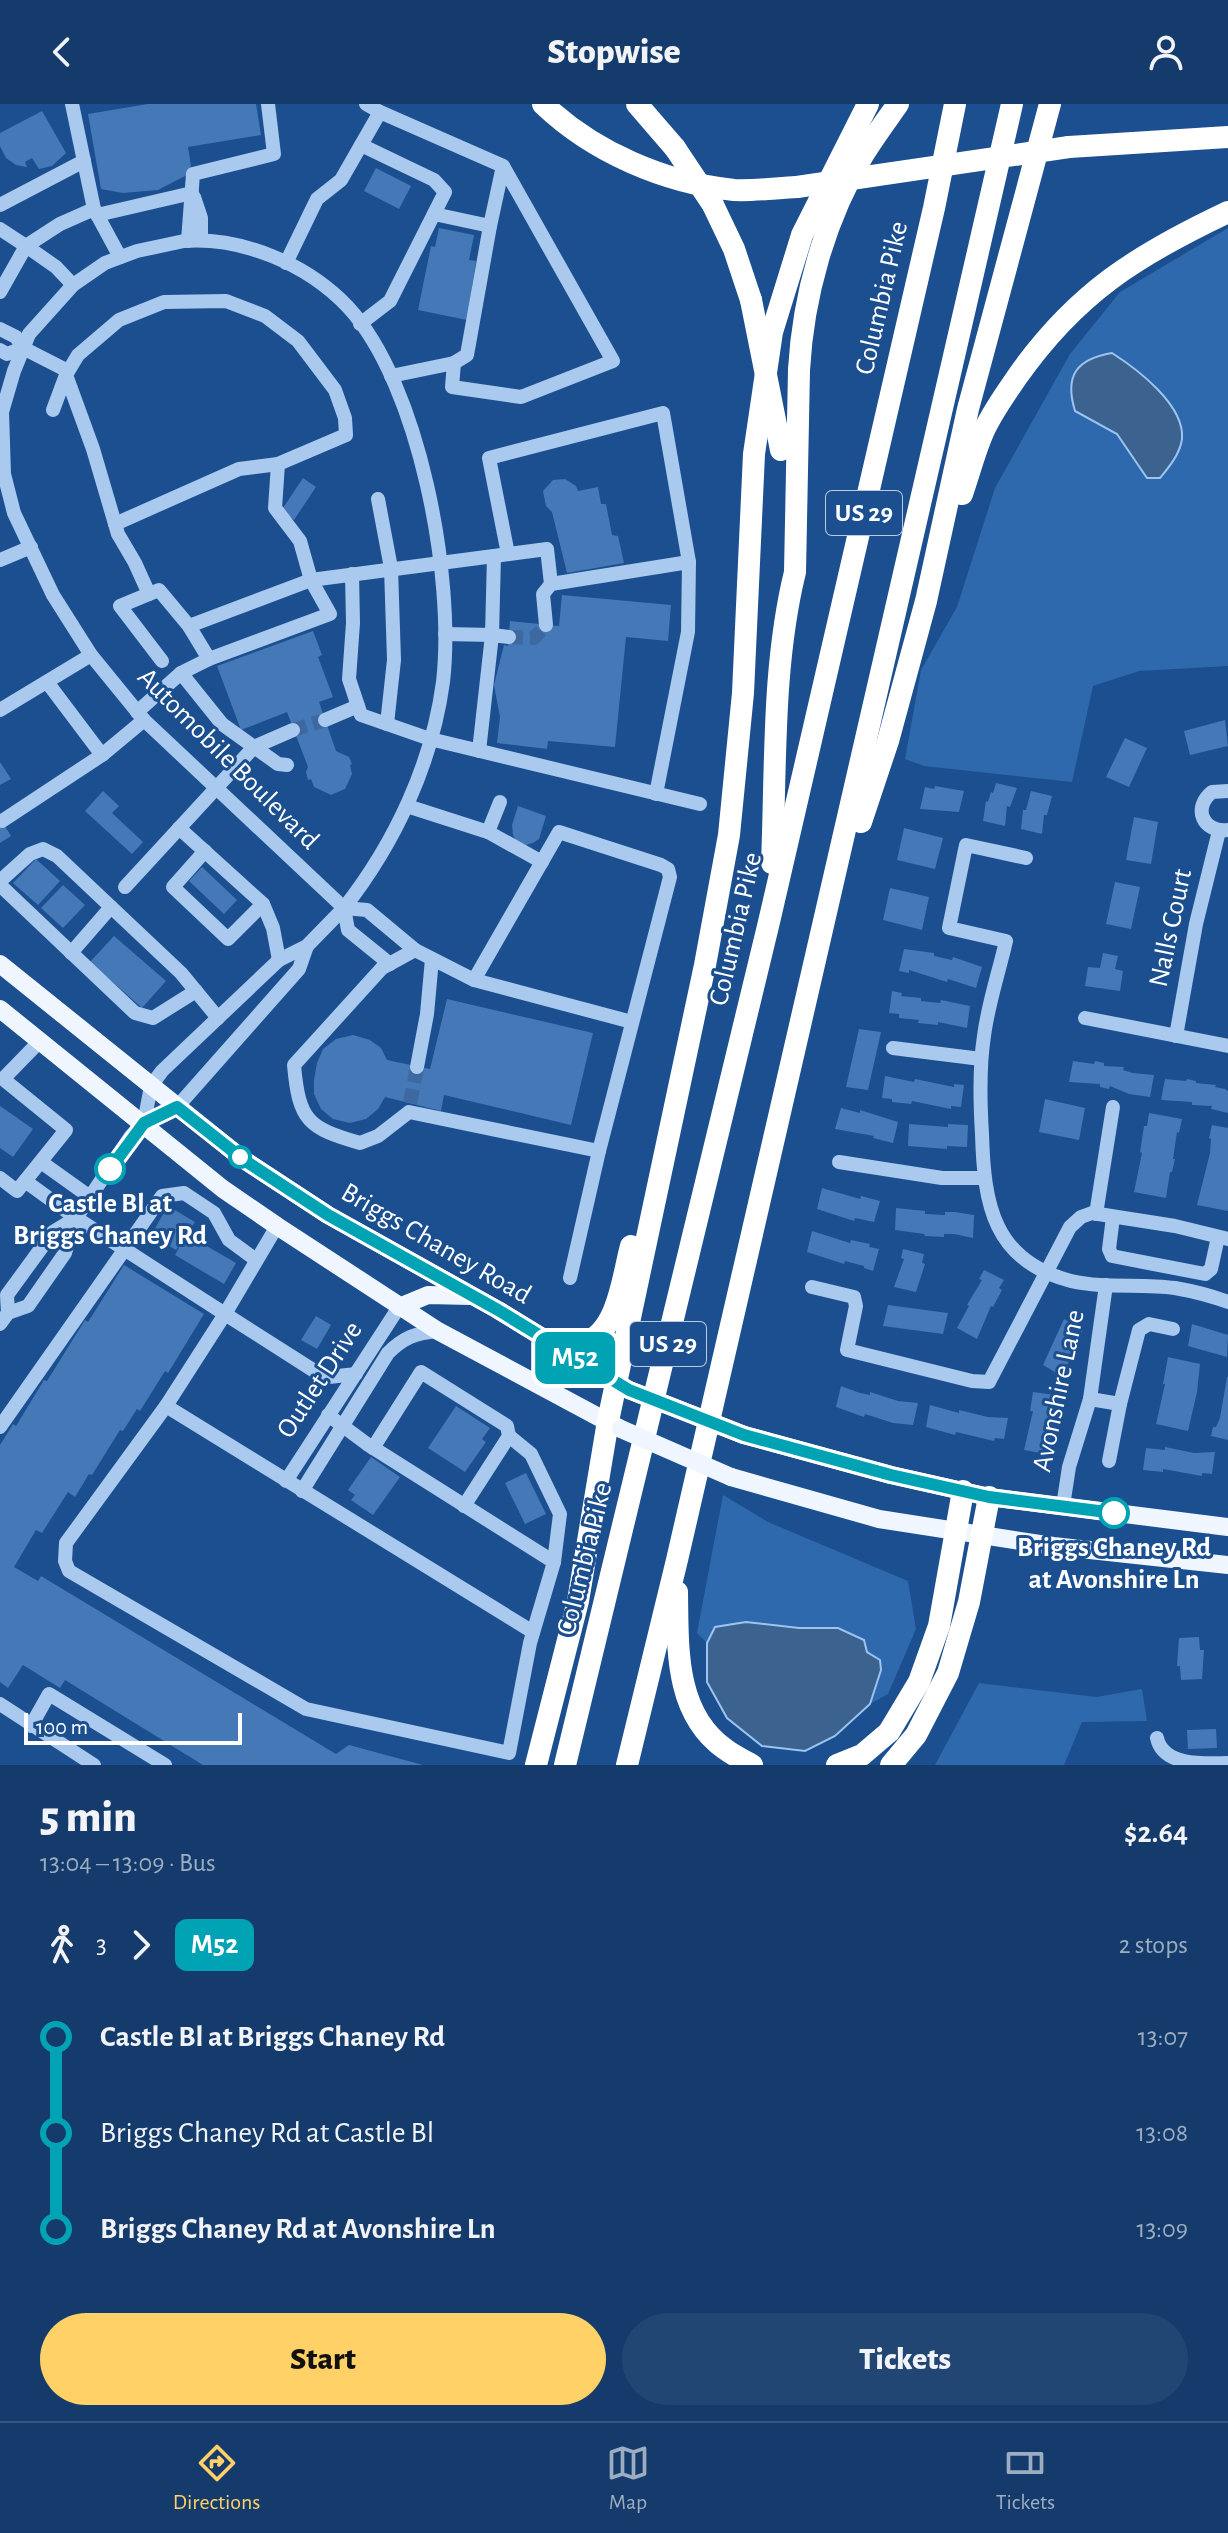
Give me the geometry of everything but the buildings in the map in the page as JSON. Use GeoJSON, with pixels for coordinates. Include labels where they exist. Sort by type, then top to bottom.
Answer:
{"type":"FeatureCollection","features":[{"type":"Feature","properties":{"kind":"highway"},"geometry":{"type":"LineString","coordinates":[[543,104],[571,128],[623,158],[675,178],[735,190],[797,187],[1069,147],[1228,137]]}},
{"type":"Feature","properties":{"kind":"highway"},"geometry":{"type":"LineString","coordinates":[[637,104],[675,148],[713,205],[734,249],[751,300],[781,450],[788,600]]}},
{"type":"Feature","properties":{"kind":"highway"},"geometry":{"type":"LineString","coordinates":[[536,1765],[578,1601],[623,1387],[679,1079],[705,965],[729,835],[743,693],[754,454],[772,332],[802,235],[868,104]]}},
{"type":"Feature","properties":{"kind":"highway"},"geometry":{"type":"LineString","coordinates":[[769,922],[781,662],[788,600],[795,572],[801,332],[812,279],[834,217],[862,156],[898,104]]}},
{"type":"Feature","properties":{"kind":"highway","name":"Columbia Pike"},"geometry":{"type":"LineString","coordinates":[[565,1765],[769,922],[955,104]]}},
{"type":"Feature","properties":{"kind":"highway","name":"US 29"},"geometry":{"type":"LineString","coordinates":[[627,1765],[677,1560],[1012,104]]}},
{"type":"Feature","properties":{"kind":"highway"},"geometry":{"type":"LineString","coordinates":[[993,184],[1017,136],[1024,104]]}},
{"type":"Feature","properties":{"kind":"highway"},"geometry":{"type":"LineString","coordinates":[[816,958],[888,741],[926,601],[968,409],[1050,104]]}},
{"type":"Feature","properties":{"kind":"highway"},"geometry":{"type":"LineString","coordinates":[[926,601],[982,433],[1032,356],[1063,318],[1132,262],[1228,212]]}},
{"type":"Feature","properties":{"kind":"highway"},"geometry":{"type":"LineString","coordinates":[[550,1342],[577,1345],[596,1337],[610,1323],[679,1079]]}},
{"type":"Feature","properties":{"kind":"highway"},"geometry":{"type":"LineString","coordinates":[[837,1765],[862,1755],[889,1732],[919,1682],[939,1626],[963,1491]]}},
{"type":"Feature","properties":{"kind":"highway"},"geometry":{"type":"LineString","coordinates":[[891,1765],[916,1735],[948,1673],[969,1602],[989,1497]]}},
{"type":"Feature","properties":{"kind":"highway"},"geometry":{"type":"LineString","coordinates":[[677,1560],[678,1654],[684,1692],[700,1723],[723,1748],[752,1765]]}},
{"type":"Feature","properties":{"kind":"main road","name":"Briggs Chaney Road"},"geometry":{"type":"LineString","coordinates":[[0,964],[244,1160],[328,1215],[472,1296],[623,1387],[744,1435],[891,1475],[989,1497],[1228,1527]]}},
{"type":"Feature","properties":{"kind":"main road"},"geometry":{"type":"LineString","coordinates":[[0,1009],[223,1189],[277,1226],[438,1331],[614,1425],[731,1477],[879,1519],[981,1536],[1228,1565]]}},
{"type":"Feature","properties":{"kind":"main road"},"geometry":{"type":"LineString","coordinates":[[399,1307],[428,1295],[472,1296]]}},
{"type":"Feature","properties":{"kind":"street"},"geometry":{"type":"LineString","coordinates":[[72,104],[95,212],[120,257]]}},
{"type":"Feature","properties":{"kind":"street"},"geometry":{"type":"LineString","coordinates":[[195,241],[201,218],[192,193],[193,174],[274,154],[268,104]]}},
{"type":"Feature","properties":{"kind":"street"},"geometry":{"type":"LineString","coordinates":[[366,104],[503,166],[613,361],[521,397],[452,387],[454,363]]}},
{"type":"Feature","properties":{"kind":"street"},"geometry":{"type":"LineString","coordinates":[[286,263],[317,199],[341,180],[380,112]]}},
{"type":"Feature","properties":{"kind":"street"},"geometry":{"type":"LineString","coordinates":[[360,324],[390,301],[445,192],[434,180],[361,145]]}},
{"type":"Feature","properties":{"kind":"street"},"geometry":{"type":"LineString","coordinates":[[0,205],[84,161]]}},
{"type":"Feature","properties":{"kind":"street"},"geometry":{"type":"LineString","coordinates":[[391,376],[454,363],[467,355],[503,166]]}},
{"type":"Feature","properties":{"kind":"street"},"geometry":{"type":"LineString","coordinates":[[0,292],[26,246],[60,224],[95,212],[192,193]]}},
{"type":"Feature","properties":{"kind":"street"},"geometry":{"type":"LineString","coordinates":[[434,214],[490,226]]}},
{"type":"Feature","properties":{"kind":"street"},"geometry":{"type":"LineString","coordinates":[[0,229],[56,267],[73,285]]}},
{"type":"Feature","properties":{"kind":"street","name":"Automobile Boulevard"},"geometry":{"type":"LineString","coordinates":[[151,1086],[162,1071],[279,960],[307,946],[344,908],[397,827],[430,739],[443,682],[445,634],[442,561],[417,451],[391,376],[347,307],[298,268],[254,249],[221,241],[195,241],[137,251],[105,263],[73,285],[29,334],[14,371],[1,420],[1,457],[14,513],[53,595],[91,655],[140,716],[344,908]]}},
{"type":"Feature","properties":{"kind":"street"},"geometry":{"type":"LineString","coordinates":[[53,410],[67,373],[78,355],[119,320],[164,302],[226,301],[265,316],[298,341],[335,390],[345,418],[346,435],[278,464],[239,469],[115,524]]}},
{"type":"Feature","properties":{"kind":"street"},"geometry":{"type":"LineString","coordinates":[[0,329],[16,337],[23,348],[67,373],[115,524],[149,594]]}},
{"type":"Feature","properties":{"kind":"street"},"geometry":{"type":"LineString","coordinates":[[0,350],[7,354],[23,348]]}},
{"type":"Feature","properties":{"kind":"street"},"geometry":{"type":"LineString","coordinates":[[479,751],[501,555],[489,458],[663,413],[689,562],[688,632],[656,794]]}},
{"type":"Feature","properties":{"kind":"street"},"geometry":{"type":"LineString","coordinates":[[278,464],[275,508],[300,541],[311,580],[330,614],[353,623]]}},
{"type":"Feature","properties":{"kind":"street"},"geometry":{"type":"LineString","coordinates":[[378,499],[391,568],[394,660],[387,724]]}},
{"type":"Feature","properties":{"kind":"street"},"geometry":{"type":"LineString","coordinates":[[0,560],[31,547]]}},
{"type":"Feature","properties":{"kind":"street"},"geometry":{"type":"LineString","coordinates":[[189,626],[311,580],[442,561],[547,549],[551,584]]}},
{"type":"Feature","properties":{"kind":"street"},"geometry":{"type":"LineString","coordinates":[[546,625],[543,594],[551,584],[689,562]]}},
{"type":"Feature","properties":{"kind":"street"},"geometry":{"type":"LineString","coordinates":[[352,574],[349,679],[361,715],[430,739],[700,804]]}},
{"type":"Feature","properties":{"kind":"street"},"geometry":{"type":"LineString","coordinates":[[162,661],[120,606],[159,590],[189,626],[209,659]]}},
{"type":"Feature","properties":{"kind":"street"},"geometry":{"type":"LineString","coordinates":[[2,821],[102,755],[181,673],[209,659],[330,614]]}},
{"type":"Feature","properties":{"kind":"street"},"geometry":{"type":"LineString","coordinates":[[445,634],[509,637]]}},
{"type":"Feature","properties":{"kind":"street"},"geometry":{"type":"LineString","coordinates":[[0,710],[91,655]]}},
{"type":"Feature","properties":{"kind":"street"},"geometry":{"type":"LineString","coordinates":[[181,673],[222,724],[278,764],[287,765]]}},
{"type":"Feature","properties":{"kind":"street"},"geometry":{"type":"LineString","coordinates":[[47,682],[102,755]]}},
{"type":"Feature","properties":{"kind":"street"},"geometry":{"type":"LineString","coordinates":[[325,720],[358,706]]}},
{"type":"Feature","properties":{"kind":"street"},"geometry":{"type":"LineString","coordinates":[[125,887],[254,747],[293,730]]}},
{"type":"Feature","properties":{"kind":"street","name":"Nalls Court"},"geometry":{"type":"LineString","coordinates":[[1176,1036],[1196,924],[1224,830],[1207,826],[1201,808],[1212,792],[1228,791]]}},
{"type":"Feature","properties":{"kind":"street"},"geometry":{"type":"LineString","coordinates":[[488,832],[500,802]]}},
{"type":"Feature","properties":{"kind":"street"},"geometry":{"type":"LineString","coordinates":[[407,806],[488,832],[542,862]]}},
{"type":"Feature","properties":{"kind":"street"},"geometry":{"type":"LineString","coordinates":[[179,828],[263,904],[273,928],[279,960]]}},
{"type":"Feature","properties":{"kind":"street"},"geometry":{"type":"LineString","coordinates":[[474,980],[559,832],[668,869],[670,877],[599,1151],[570,1278]]}},
{"type":"Feature","properties":{"kind":"street"},"geometry":{"type":"LineString","coordinates":[[1026,858],[966,845],[949,928],[1006,941],[981,1059],[983,1178],[988,1205],[998,1228],[1010,1246],[1029,1263],[1074,1282],[1174,1288],[1227,1298]]}},
{"type":"Feature","properties":{"kind":"street"},"geometry":{"type":"LineString","coordinates":[[196,991],[153,1018],[135,1013],[0,883],[30,854],[43,849],[57,856],[181,973],[196,991],[218,1018]]}},
{"type":"Feature","properties":{"kind":"street"},"geometry":{"type":"LineString","coordinates":[[205,851],[173,887],[228,939],[263,904]]}},
{"type":"Feature","properties":{"kind":"street"},"geometry":{"type":"LineString","coordinates":[[71,953],[111,907]]}},
{"type":"Feature","properties":{"kind":"street"},"geometry":{"type":"LineString","coordinates":[[390,964],[348,930],[344,908],[367,910],[415,950],[474,980],[632,1022]]}},
{"type":"Feature","properties":{"kind":"street","name":"Automobile Boulevard"},"geometry":{"type":"LineString","coordinates":[[144,1123],[177,1107],[299,969],[307,946]]}},
{"type":"Feature","properties":{"kind":"street"},"geometry":{"type":"LineString","coordinates":[[415,950],[382,968],[294,1065],[297,1097],[317,1129],[360,1143],[378,1136],[410,1108],[599,1151]]}},
{"type":"Feature","properties":{"kind":"street"},"geometry":{"type":"LineString","coordinates":[[417,1067],[427,1014],[432,959]]}},
{"type":"Feature","properties":{"kind":"street"},"geometry":{"type":"LineString","coordinates":[[1085,1018],[1228,1046]]}},
{"type":"Feature","properties":{"kind":"street"},"geometry":{"type":"LineString","coordinates":[[0,1178],[17,1191],[66,1130],[2,1080],[40,1041]]}},
{"type":"Feature","properties":{"kind":"street"},"geometry":{"type":"LineString","coordinates":[[893,1048],[981,1059]]}},
{"type":"Feature","properties":{"kind":"street"},"geometry":{"type":"LineString","coordinates":[[4,1319],[28,1306],[65,1253],[76,1218],[131,1136],[144,1123],[151,1086]]}},
{"type":"Feature","properties":{"kind":"street"},"geometry":{"type":"LineString","coordinates":[[1096,1214],[1113,1107]]}},
{"type":"Feature","properties":{"kind":"street"},"geometry":{"type":"LineString","coordinates":[[41,1162],[90,1197]]}},
{"type":"Feature","properties":{"kind":"street"},"geometry":{"type":"LineString","coordinates":[[839,1162],[942,1178],[983,1178]]}},
{"type":"Feature","properties":{"kind":"street"},"geometry":{"type":"LineString","coordinates":[[25,1181],[76,1218],[316,1372],[329,1377],[356,1374]]}},
{"type":"Feature","properties":{"kind":"street"},"geometry":{"type":"LineString","coordinates":[[0,1427],[162,1196],[184,1193],[214,1213],[229,1240],[256,1260]]}},
{"type":"Feature","properties":{"kind":"street"},"geometry":{"type":"LineString","coordinates":[[812,1287],[854,1297],[856,1306],[847,1350],[972,1381],[989,1382],[1070,1227],[1081,1217],[1096,1214],[1175,1226],[1223,1238],[1211,1269],[1205,1274],[1112,1256],[1109,1249],[1113,1217]]}},
{"type":"Feature","properties":{"kind":"street"},"geometry":{"type":"LineString","coordinates":[[4,1319],[7,1295],[53,1232],[76,1218]]}},
{"type":"Feature","properties":{"kind":"street"},"geometry":{"type":"LineString","coordinates":[[277,1226],[166,1406],[66,1543],[65,1561],[69,1571],[306,1709],[508,1759],[533,1632],[554,1562],[560,1514],[531,1454],[509,1436],[507,1426],[421,1372],[373,1448]]}},
{"type":"Feature","properties":{"kind":"street","name":"Avonshire Lane"},"geometry":{"type":"LineString","coordinates":[[1063,1506],[1069,1467],[1090,1399],[1106,1285]]}},
{"type":"Feature","properties":{"kind":"street","name":"Outlet Drive"},"geometry":{"type":"LineString","coordinates":[[286,1481],[399,1307]]}},
{"type":"Feature","properties":{"kind":"street"},"geometry":{"type":"LineString","coordinates":[[1109,1461],[1139,1330],[1149,1324],[1173,1329]]}},
{"type":"Feature","properties":{"kind":"street"},"geometry":{"type":"LineString","coordinates":[[302,1491],[388,1353],[400,1340],[415,1333],[438,1331]]}},
{"type":"Feature","properties":{"kind":"street"},"geometry":{"type":"LineString","coordinates":[[1090,1399],[1120,1404]]}},
{"type":"Feature","properties":{"kind":"street"},"geometry":{"type":"LineString","coordinates":[[166,1406],[533,1632]]}},
{"type":"Feature","properties":{"kind":"street"},"geometry":{"type":"LineString","coordinates":[[328,1415],[373,1448],[554,1562]]}},
{"type":"Feature","properties":{"kind":"street"},"geometry":{"type":"LineString","coordinates":[[464,1506],[509,1436]]}},
{"type":"Feature","properties":{"kind":"street"},"geometry":{"type":"LineString","coordinates":[[31,1726],[49,1694],[165,1765]]}},
{"type":"Feature","properties":{"kind":"street"},"geometry":{"type":"LineString","coordinates":[[0,1704],[94,1765]]}},
{"type":"Feature","properties":{"kind":"street"},"geometry":{"type":"LineString","coordinates":[[1157,1738],[1159,1752],[1167,1761],[1176,1764],[1228,1763]]}},
{"type":"Feature","properties":{"kind":"shaded area"},"geometry":{"type":"Polygon","coordinates":[[[1228,228],[1228,666],[1139,671],[1093,686],[1072,782],[924,766],[905,759],[921,670],[957,607],[995,488],[1070,354],[1120,292],[1228,228]]]}},
{"type":"Feature","properties":{"kind":"shaded area"},"geometry":{"type":"Polygon","coordinates":[[[1112,353],[1158,389],[1176,413],[1181,426],[1179,450],[1160,478],[1147,478],[1117,434],[1075,411],[1071,388],[1076,371],[1090,360],[1112,353]]]}},
{"type":"Feature","properties":{"kind":"shaded area"},"geometry":{"type":"Polygon","coordinates":[[[723,1495],[768,1522],[908,1581],[916,1629],[888,1694],[870,1704],[881,1670],[867,1652],[838,1628],[715,1627],[707,1643],[697,1633],[723,1495]]]}},
{"type":"Feature","properties":{"kind":"shaded area"},"geometry":{"type":"Polygon","coordinates":[[[746,1622],[799,1628],[838,1628],[864,1640],[867,1652],[880,1660],[881,1670],[870,1704],[835,1736],[805,1751],[762,1746],[727,1718],[707,1682],[707,1643],[715,1627],[746,1622]]]}},
{"type":"Feature","properties":{"kind":"shaded area"},"geometry":{"type":"Polygon","coordinates":[[[979,1683],[1096,1697],[1142,1689],[1147,1721],[1082,1722],[1064,1765],[935,1765],[979,1683]]]}},
{"type":"Feature","properties":{"kind":"tunnel"},"geometry":{"type":"LineString","coordinates":[[509,637],[534,638],[546,625]]}},
{"type":"Feature","properties":{"kind":"tunnel"},"geometry":{"type":"LineString","coordinates":[[293,730],[325,720]]}},
{"type":"Feature","properties":{"kind":"tunnel"},"geometry":{"type":"LineString","coordinates":[[410,1103],[417,1067]]}},
{"type":"Feature","properties":{"kind":"bus line","name":"M52"},"geometry":{"type":"LineString","coordinates":[[110,1169],[131,1136],[144,1123],[177,1107],[244,1160],[328,1215],[498,1310],[629,1390],[744,1435],[891,1475],[989,1497],[1114,1513]]}},
{"type":"Feature","properties":{"kind":"place","name":"Castle Bl at Briggs Chaney Rd"},"geometry":{"type":"Point","coordinates":[110,1169]}},
{"type":"Feature","properties":{"kind":"place","name":"Briggs Chaney Rd at Avonshire Ln"},"geometry":{"type":"Point","coordinates":[1114,1513]}}]}
